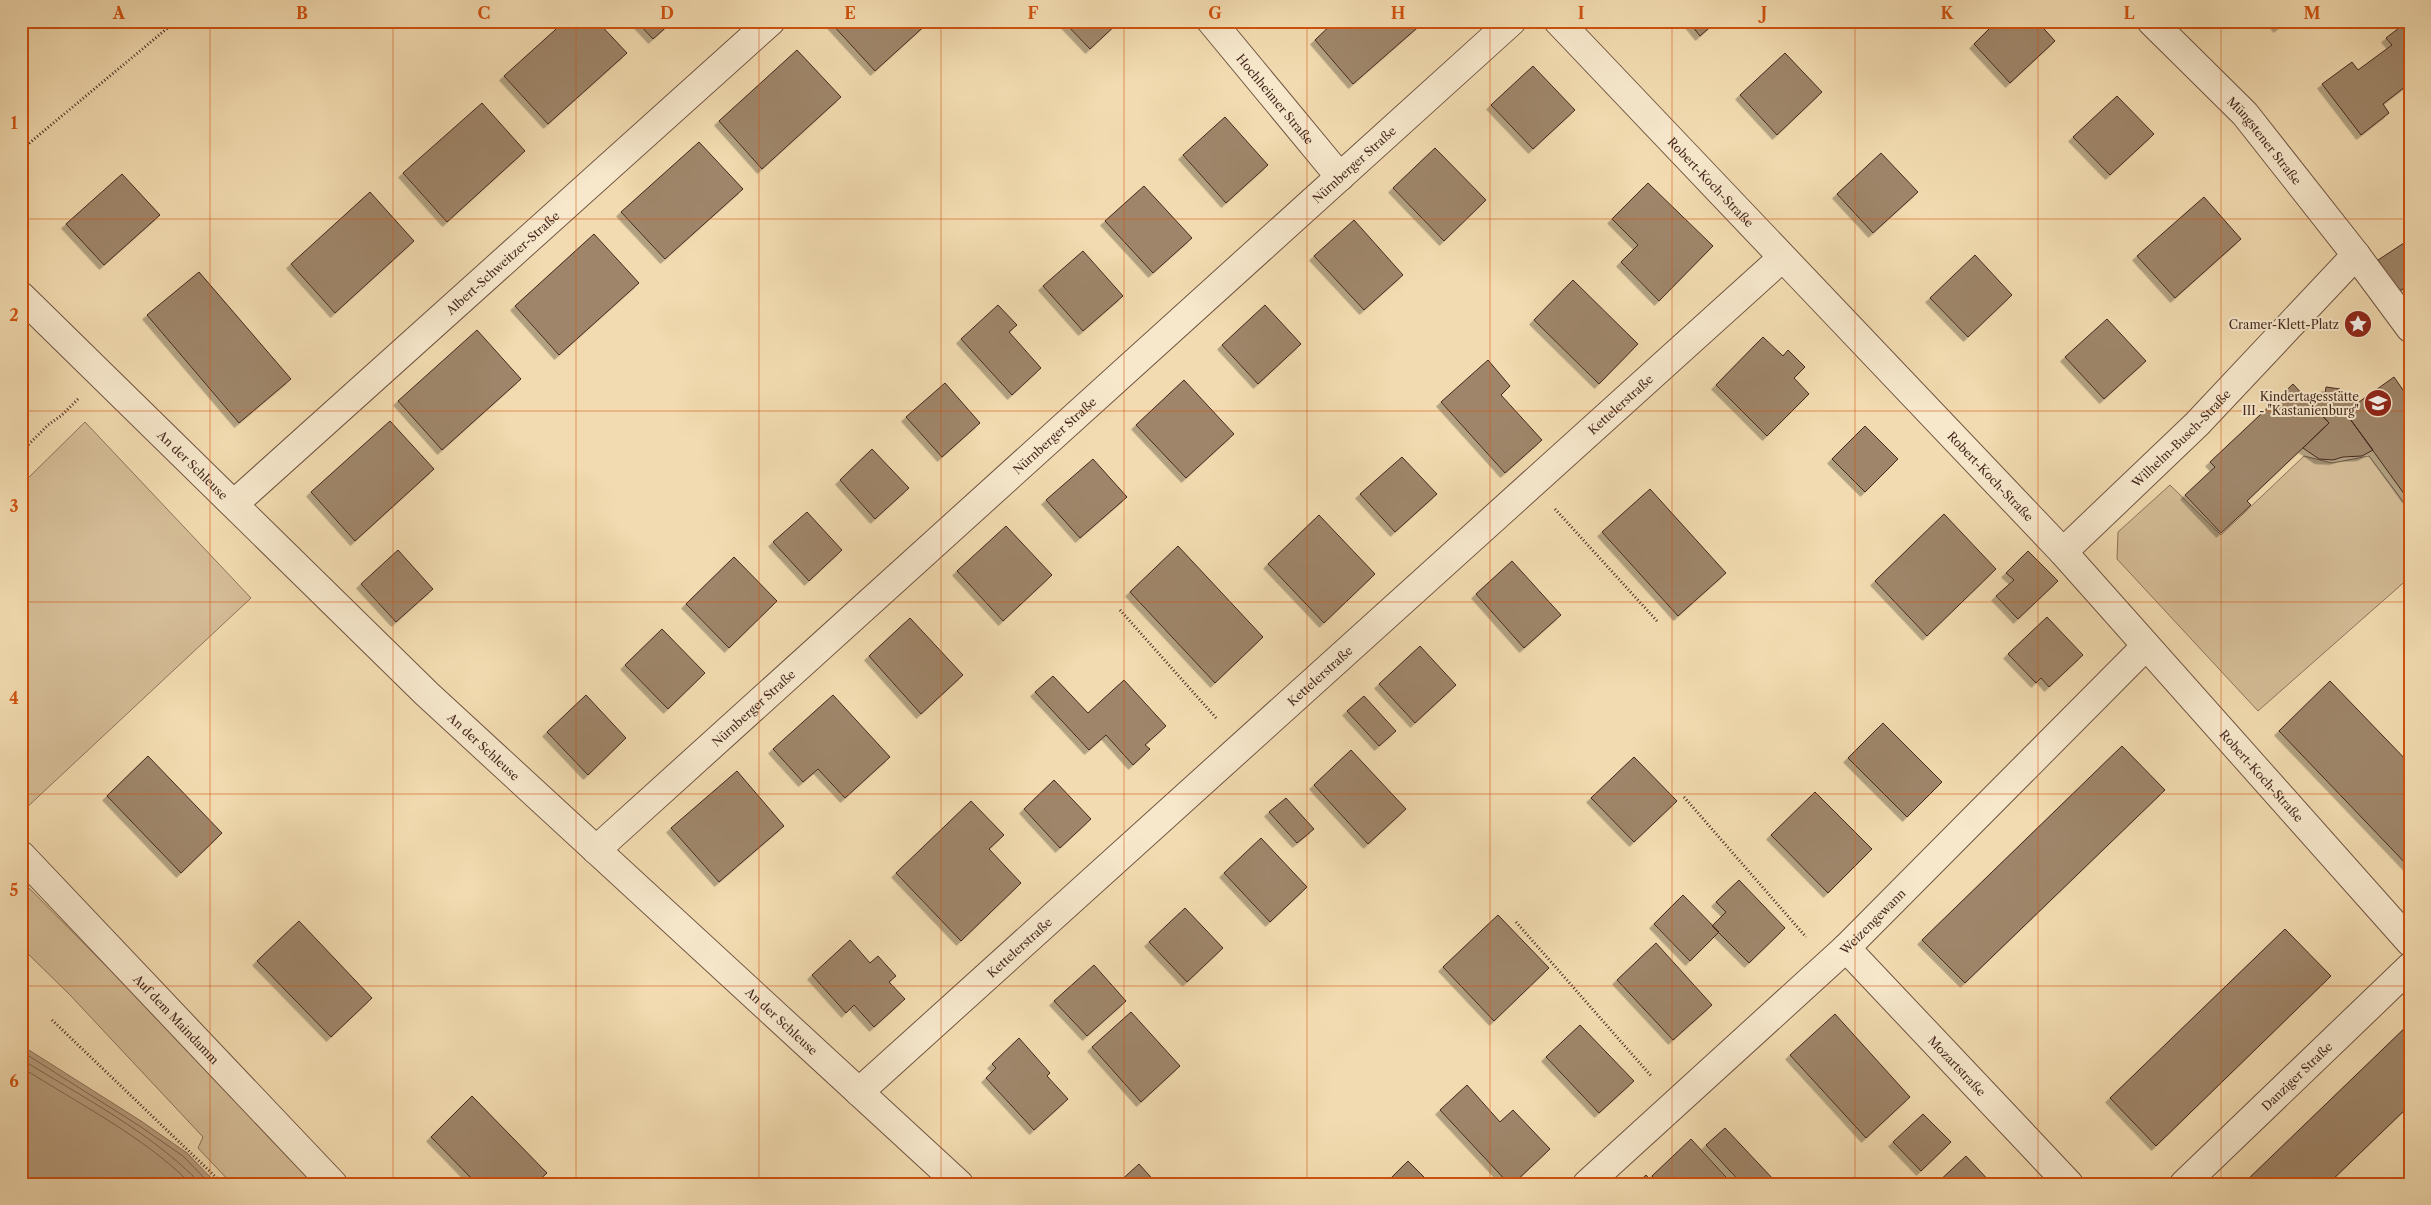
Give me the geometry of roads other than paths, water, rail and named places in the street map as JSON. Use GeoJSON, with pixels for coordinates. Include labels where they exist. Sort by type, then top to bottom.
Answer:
{"type":"FeatureCollection","features":[{"type":"Feature","properties":{"kind":"street","name":"Albert-Schweitzer-Straße"},"geometry":{"type":"LineString","coordinates":[[234,504],[771,21]]}},
{"type":"Feature","properties":{"kind":"street","name":"Hochheimer Straße"},"geometry":{"type":"LineString","coordinates":[[1211,21],[1340,177]]}},
{"type":"Feature","properties":{"kind":"street","name":"Nürnberger Straße"},"geometry":{"type":"LineString","coordinates":[[596,850],[1512,21]]}},
{"type":"Feature","properties":{"kind":"street","name":"Robert-Koch-Straße"},"geometry":{"type":"LineString","coordinates":[[1558,21],[2063,552],[2410,942]]}},
{"type":"Feature","properties":{"kind":"street","name":"Müngstener Straße"},"geometry":{"type":"LineString","coordinates":[[2151,21],[2245,114],[2362,262]]}},
{"type":"Feature","properties":{"kind":"street","name":"Kettelerstraße"},"geometry":{"type":"LineString","coordinates":[[859,1092],[1782,258]]}},
{"type":"Feature","properties":{"kind":"street"},"geometry":{"type":"LineString","coordinates":[[2362,262],[2408,324]]}},
{"type":"Feature","properties":{"kind":"street","name":"Wilhelm-Busch-Straße"},"geometry":{"type":"LineString","coordinates":[[2063,552],[2362,262]]}},
{"type":"Feature","properties":{"kind":"street","name":"An der Schleuse"},"geometry":{"type":"LineString","coordinates":[[21,296],[427,694],[959,1184]]}},
{"type":"Feature","properties":{"kind":"street","name":"Weizengewann"},"geometry":{"type":"LineString","coordinates":[[1587,1184],[1838,956],[2146,646]]}},
{"type":"Feature","properties":{"kind":"street","name":"Auf dem Maindamm"},"geometry":{"type":"LineString","coordinates":[[21,855],[333,1184]]}},
{"type":"Feature","properties":{"kind":"street","name":"Mozartstraße"},"geometry":{"type":"LineString","coordinates":[[1838,956],[2069,1184]]}},
{"type":"Feature","properties":{"kind":"street","name":"Danziger Straße"},"geometry":{"type":"LineString","coordinates":[[2184,1184],[2410,967]]}},
{"type":"Feature","properties":{"kind":"water"},"geometry":{"type":"Polygon","coordinates":[[[21,1045],[141,1121],[187,1153],[217,1184],[21,1184],[21,1045]]]}},
{"type":"Feature","properties":{"kind":"place","name":"Cramer-Klett-Platz"},"geometry":{"type":"Point","coordinates":[2358,324]}},
{"type":"Feature","properties":{"kind":"place","name":"Kindertagesstätte III - \"Kastanienburg\""},"geometry":{"type":"Point","coordinates":[2378,403]}}]}
